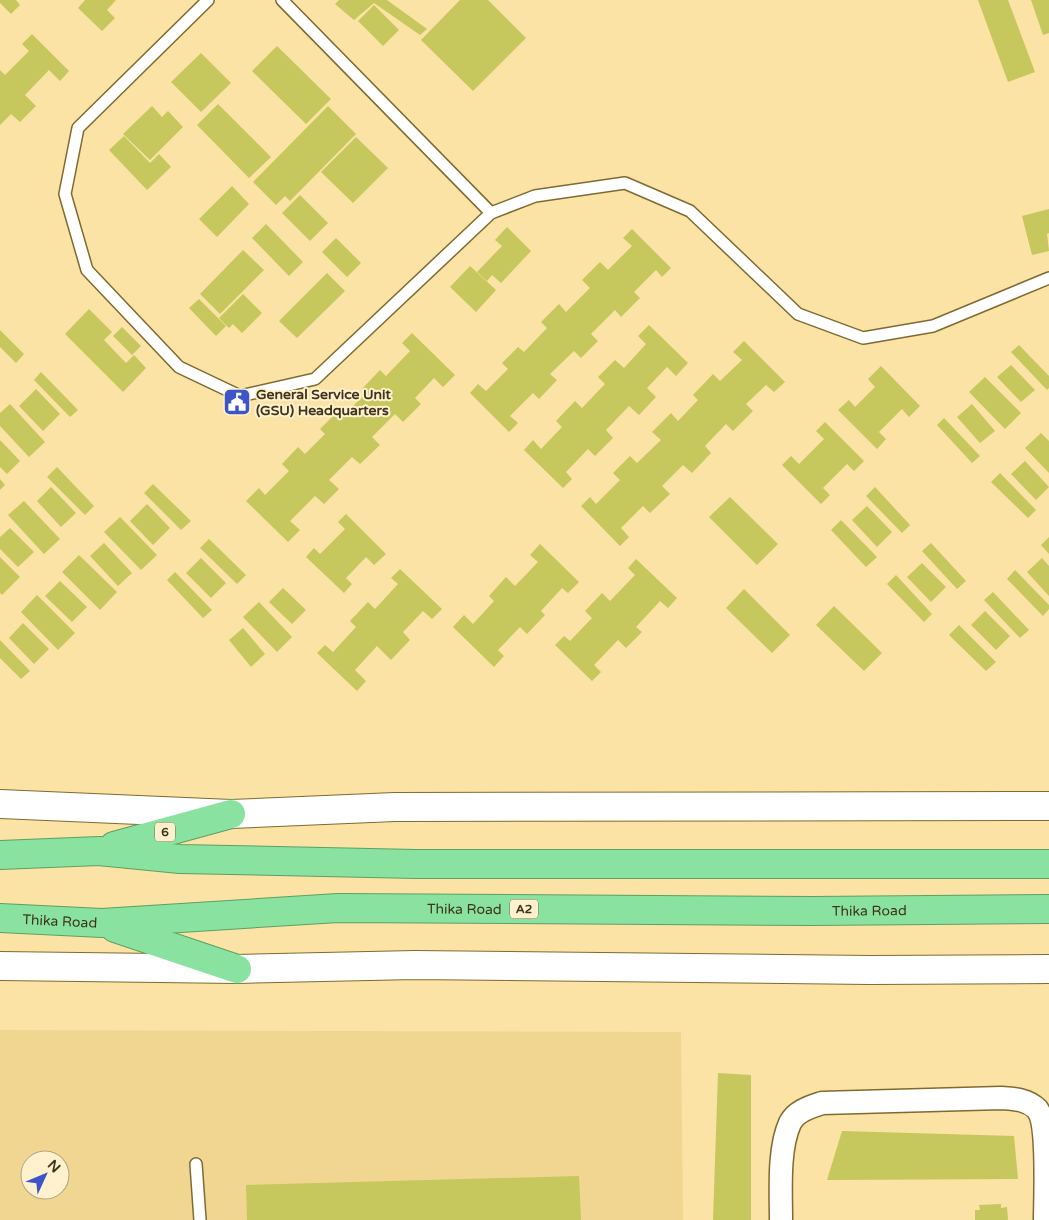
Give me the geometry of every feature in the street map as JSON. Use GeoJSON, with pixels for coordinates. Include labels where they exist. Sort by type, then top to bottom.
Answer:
{"type":"FeatureCollection","features":[{"type":"Feature","properties":{"kind":"highway","name":"6"},"geometry":{"type":"LineString","coordinates":[[99,851],[231,814]]}},
{"type":"Feature","properties":{"kind":"highway"},"geometry":{"type":"LineString","coordinates":[[0,855],[99,851],[180,859],[406,864],[1049,864]]}},
{"type":"Feature","properties":{"kind":"highway","name":"Thika Road"},"geometry":{"type":"LineString","coordinates":[[0,918],[102,923],[338,908],[803,911],[1049,909]]}},
{"type":"Feature","properties":{"kind":"highway"},"geometry":{"type":"LineString","coordinates":[[102,923],[236,969]]}},
{"type":"Feature","properties":{"kind":"main road"},"geometry":{"type":"LineString","coordinates":[[0,804],[231,814],[395,806],[1049,806]]}},
{"type":"Feature","properties":{"kind":"main road"},"geometry":{"type":"LineString","coordinates":[[0,966],[236,969],[415,965],[870,970],[1049,969]]}},
{"type":"Feature","properties":{"kind":"street"},"geometry":{"type":"LineString","coordinates":[[780,1220],[783,1148],[790,1122],[802,1110],[822,1103],[1001,1098],[1023,1100],[1036,1108],[1042,1116],[1045,1134],[1045,1220]]}},
{"type":"Feature","properties":{"kind":"lane"},"geometry":{"type":"LineString","coordinates":[[208,0],[78,128],[65,194],[87,270],[179,367],[240,396],[315,378],[491,213],[536,196],[624,183],[690,211],[798,314],[863,338],[933,326],[1049,278]]}},
{"type":"Feature","properties":{"kind":"lane"},"geometry":{"type":"LineString","coordinates":[[282,0],[491,213]]}},
{"type":"Feature","properties":{"kind":"lane"},"geometry":{"type":"LineString","coordinates":[[196,1164],[200,1220]]}},
{"type":"Feature","properties":{"kind":"shaded area"},"geometry":{"type":"Polygon","coordinates":[[[0,1030],[681,1032],[683,1220],[0,1220],[0,1030]]]}},
{"type":"Feature","properties":{"kind":"building"},"geometry":{"type":"Polygon","coordinates":[[[0,0],[16,0],[20,5],[11,14],[0,3],[0,0]]]}},
{"type":"Feature","properties":{"kind":"building"},"geometry":{"type":"Polygon","coordinates":[[[85,0],[116,0],[107,10],[115,18],[102,31],[78,8],[85,0]]]}},
{"type":"Feature","properties":{"kind":"building"},"geometry":{"type":"Polygon","coordinates":[[[339,0],[387,0],[427,29],[420,35],[374,3],[354,20],[335,4],[339,0]]]}},
{"type":"Feature","properties":{"kind":"building"},"geometry":{"type":"Polygon","coordinates":[[[460,0],[488,0],[526,38],[473,91],[421,40],[460,0]]]}},
{"type":"Feature","properties":{"kind":"building"},"geometry":{"type":"Polygon","coordinates":[[[978,0],[1008,0],[1035,72],[1008,82],[978,0]]]}},
{"type":"Feature","properties":{"kind":"building"},"geometry":{"type":"Polygon","coordinates":[[[1031,0],[1049,0],[1049,33],[1043,35],[1031,0]]]}},
{"type":"Feature","properties":{"kind":"building"},"geometry":{"type":"Polygon","coordinates":[[[374,5],[399,30],[383,46],[358,21],[374,5]]]}},
{"type":"Feature","properties":{"kind":"building"},"geometry":{"type":"Polygon","coordinates":[[[32,34],[69,71],[60,81],[49,70],[25,95],[36,106],[20,122],[11,114],[0,125],[0,70],[5,75],[29,51],[22,44],[32,34]]]}},
{"type":"Feature","properties":{"kind":"building"},"geometry":{"type":"Polygon","coordinates":[[[277,46],[331,99],[306,124],[252,71],[277,46]]]}},
{"type":"Feature","properties":{"kind":"building"},"geometry":{"type":"Polygon","coordinates":[[[201,53],[231,83],[201,112],[171,82],[201,53]]]}},
{"type":"Feature","properties":{"kind":"building"},"geometry":{"type":"Polygon","coordinates":[[[218,104],[271,157],[249,178],[197,125],[218,104]]]}},
{"type":"Feature","properties":{"kind":"building"},"geometry":{"type":"Polygon","coordinates":[[[152,106],[162,117],[168,111],[183,127],[150,160],[123,134],[152,106]]]}},
{"type":"Feature","properties":{"kind":"building"},"geometry":{"type":"Polygon","coordinates":[[[328,106],[356,134],[290,201],[285,196],[276,205],[253,182],[328,106]]]}},
{"type":"Feature","properties":{"kind":"building"},"geometry":{"type":"Polygon","coordinates":[[[124,136],[150,163],[159,154],[171,167],[147,190],[109,150],[124,136]]]}},
{"type":"Feature","properties":{"kind":"building"},"geometry":{"type":"Polygon","coordinates":[[[356,137],[388,168],[353,203],[321,172],[356,137]]]}},
{"type":"Feature","properties":{"kind":"building"},"geometry":{"type":"Polygon","coordinates":[[[232,186],[249,204],[217,237],[199,219],[232,186]]]}},
{"type":"Feature","properties":{"kind":"building"},"geometry":{"type":"Polygon","coordinates":[[[300,195],[328,223],[310,241],[282,213],[300,195]]]}},
{"type":"Feature","properties":{"kind":"building"},"geometry":{"type":"Polygon","coordinates":[[[1049,209],[1049,233],[1047,234],[1049,251],[1032,255],[1022,216],[1049,209]]]}},
{"type":"Feature","properties":{"kind":"building"},"geometry":{"type":"Polygon","coordinates":[[[266,224],[303,262],[289,276],[252,238],[266,224]]]}},
{"type":"Feature","properties":{"kind":"building"},"geometry":{"type":"Polygon","coordinates":[[[507,227],[531,251],[501,283],[492,275],[487,281],[477,272],[502,246],[495,240],[507,227]]]}},
{"type":"Feature","properties":{"kind":"building"},"geometry":{"type":"Polygon","coordinates":[[[632,229],[671,268],[662,277],[656,270],[634,292],[640,298],[621,317],[615,310],[591,334],[598,341],[581,358],[574,351],[550,374],[557,380],[539,399],[533,393],[510,416],[518,423],[509,432],[470,393],[478,384],[486,391],[508,369],[502,363],[518,347],[524,352],[547,328],[541,322],[559,304],[566,312],[590,288],[582,280],[600,262],[608,270],[632,246],[623,238],[632,229]]]}},
{"type":"Feature","properties":{"kind":"building"},"geometry":{"type":"Polygon","coordinates":[[[336,238],[361,263],[347,277],[322,252],[336,238]]]}},
{"type":"Feature","properties":{"kind":"building"},"geometry":{"type":"Polygon","coordinates":[[[243,250],[264,270],[220,314],[200,294],[243,250]]]}},
{"type":"Feature","properties":{"kind":"building"},"geometry":{"type":"Polygon","coordinates":[[[470,266],[496,290],[476,312],[450,287],[470,266]]]}},
{"type":"Feature","properties":{"kind":"building"},"geometry":{"type":"Polygon","coordinates":[[[327,273],[345,291],[297,338],[279,321],[327,273]]]}},
{"type":"Feature","properties":{"kind":"building"},"geometry":{"type":"Polygon","coordinates":[[[243,294],[262,313],[242,333],[233,324],[229,328],[219,318],[243,294]]]}},
{"type":"Feature","properties":{"kind":"building"},"geometry":{"type":"Polygon","coordinates":[[[199,299],[226,326],[216,336],[189,308],[199,299]]]}},
{"type":"Feature","properties":{"kind":"building"},"geometry":{"type":"Polygon","coordinates":[[[89,309],[112,332],[104,340],[126,363],[134,355],[146,368],[123,392],[65,334],[89,309]]]}},
{"type":"Feature","properties":{"kind":"building"},"geometry":{"type":"Polygon","coordinates":[[[649,325],[688,363],[676,376],[667,367],[647,388],[656,397],[639,415],[629,406],[606,430],[613,438],[595,456],[588,449],[566,472],[572,479],[563,488],[524,450],[533,440],[541,449],[562,427],[556,421],[575,401],[582,408],[605,384],[598,377],[615,360],[624,368],[646,344],[638,336],[649,325]]]}},
{"type":"Feature","properties":{"kind":"building"},"geometry":{"type":"Polygon","coordinates":[[[122,327],[141,346],[132,355],[113,336],[122,327]]]}},
{"type":"Feature","properties":{"kind":"building"},"geometry":{"type":"Polygon","coordinates":[[[0,330],[24,354],[16,363],[0,347],[0,330]]]}},
{"type":"Feature","properties":{"kind":"building"},"geometry":{"type":"Polygon","coordinates":[[[412,333],[455,375],[443,387],[434,378],[415,398],[421,404],[403,422],[395,414],[372,437],[380,445],[360,464],[352,457],[329,480],[339,489],[324,504],[315,496],[290,521],[300,530],[288,542],[246,501],[259,488],[265,495],[289,471],[282,464],[298,447],[305,454],[325,434],[320,429],[340,409],[345,414],[366,393],[362,389],[380,370],[386,376],[410,351],[402,343],[412,333]]]}},
{"type":"Feature","properties":{"kind":"building"},"geometry":{"type":"Polygon","coordinates":[[[744,341],[785,382],[774,392],[766,385],[746,404],[753,411],[733,431],[726,424],[705,446],[711,453],[692,473],[683,465],[662,486],[670,494],[650,513],[643,506],[621,528],[629,537],[620,546],[581,506],[590,497],[596,504],[620,480],[613,473],[630,456],[637,463],[661,440],[652,432],[671,413],[678,421],[698,400],[693,395],[713,374],[720,381],[742,360],[733,352],[744,341]]]}},
{"type":"Feature","properties":{"kind":"building"},"geometry":{"type":"Polygon","coordinates":[[[1019,345],[1049,376],[1049,388],[1047,390],[1011,352],[1019,345]]]}},
{"type":"Feature","properties":{"kind":"building"},"geometry":{"type":"Polygon","coordinates":[[[1011,365],[1035,390],[1021,402],[997,377],[1011,365]]]}},
{"type":"Feature","properties":{"kind":"building"},"geometry":{"type":"Polygon","coordinates":[[[881,366],[920,406],[909,417],[902,409],[879,432],[886,439],[877,449],[838,410],[849,400],[855,407],[875,387],[868,379],[881,366]]]}},
{"type":"Feature","properties":{"kind":"building"},"geometry":{"type":"Polygon","coordinates":[[[41,372],[78,410],[70,417],[34,380],[41,372]]]}},
{"type":"Feature","properties":{"kind":"building"},"geometry":{"type":"Polygon","coordinates":[[[985,377],[1021,413],[1005,429],[969,392],[985,377]]]}},
{"type":"Feature","properties":{"kind":"building"},"geometry":{"type":"Polygon","coordinates":[[[36,389],[60,414],[43,431],[19,406],[36,389]]]}},
{"type":"Feature","properties":{"kind":"building"},"geometry":{"type":"Polygon","coordinates":[[[10,404],[45,442],[29,457],[0,426],[0,413],[10,404]]]}},
{"type":"Feature","properties":{"kind":"building"},"geometry":{"type":"Polygon","coordinates":[[[972,404],[995,431],[980,443],[957,417],[972,404]]]}},
{"type":"Feature","properties":{"kind":"building"},"geometry":{"type":"Polygon","coordinates":[[[944,418],[980,456],[972,463],[937,425],[944,418]]]}},
{"type":"Feature","properties":{"kind":"building"},"geometry":{"type":"Polygon","coordinates":[[[825,422],[864,461],[854,471],[847,464],[823,488],[830,495],[821,504],[782,465],[791,456],[799,464],[824,439],[816,431],[825,422]]]}},
{"type":"Feature","properties":{"kind":"building"},"geometry":{"type":"Polygon","coordinates":[[[1041,433],[1049,441],[1049,473],[1025,448],[1041,433]]]}},
{"type":"Feature","properties":{"kind":"building"},"geometry":{"type":"Polygon","coordinates":[[[0,440],[20,461],[7,474],[0,467],[0,440]]]}},
{"type":"Feature","properties":{"kind":"building"},"geometry":{"type":"Polygon","coordinates":[[[1025,461],[1049,487],[1036,500],[1011,474],[1025,461]]]}},
{"type":"Feature","properties":{"kind":"building"},"geometry":{"type":"Polygon","coordinates":[[[57,467],[94,506],[85,515],[47,477],[57,467]]]}},
{"type":"Feature","properties":{"kind":"building"},"geometry":{"type":"Polygon","coordinates":[[[1000,473],[1036,510],[1028,518],[991,482],[1000,473]]]}},
{"type":"Feature","properties":{"kind":"building"},"geometry":{"type":"Polygon","coordinates":[[[0,479],[5,485],[0,490],[0,479]]]}},
{"type":"Feature","properties":{"kind":"building"},"geometry":{"type":"Polygon","coordinates":[[[153,484],[191,521],[181,530],[144,493],[153,484]]]}},
{"type":"Feature","properties":{"kind":"building"},"geometry":{"type":"Polygon","coordinates":[[[51,487],[76,513],[61,527],[37,501],[51,487]]]}},
{"type":"Feature","properties":{"kind":"building"},"geometry":{"type":"Polygon","coordinates":[[[875,487],[910,525],[902,533],[866,496],[875,487]]]}},
{"type":"Feature","properties":{"kind":"building"},"geometry":{"type":"Polygon","coordinates":[[[730,497],[778,544],[757,565],[709,517],[730,497]]]}},
{"type":"Feature","properties":{"kind":"building"},"geometry":{"type":"Polygon","coordinates":[[[24,501],[60,539],[44,554],[8,515],[24,501]]]}},
{"type":"Feature","properties":{"kind":"building"},"geometry":{"type":"Polygon","coordinates":[[[147,504],[170,528],[153,545],[130,521],[147,504]]]}},
{"type":"Feature","properties":{"kind":"building"},"geometry":{"type":"Polygon","coordinates":[[[867,506],[892,532],[877,547],[852,520],[867,506]]]}},
{"type":"Feature","properties":{"kind":"building"},"geometry":{"type":"Polygon","coordinates":[[[346,514],[386,554],[374,565],[366,557],[346,578],[352,584],[344,593],[306,557],[314,548],[320,554],[345,529],[338,522],[346,514]]]}},
{"type":"Feature","properties":{"kind":"building"},"geometry":{"type":"Polygon","coordinates":[[[120,517],[157,555],[141,570],[104,532],[120,517]]]}},
{"type":"Feature","properties":{"kind":"building"},"geometry":{"type":"Polygon","coordinates":[[[841,520],[877,557],[866,567],[831,530],[841,520]]]}},
{"type":"Feature","properties":{"kind":"building"},"geometry":{"type":"Polygon","coordinates":[[[10,528],[34,552],[18,567],[0,549],[0,537],[10,528]]]}},
{"type":"Feature","properties":{"kind":"building"},"geometry":{"type":"Polygon","coordinates":[[[1049,537],[1049,554],[1041,545],[1049,537]]]}},
{"type":"Feature","properties":{"kind":"building"},"geometry":{"type":"Polygon","coordinates":[[[209,539],[246,575],[237,584],[200,548],[209,539]]]}},
{"type":"Feature","properties":{"kind":"building"},"geometry":{"type":"Polygon","coordinates":[[[104,543],[132,573],[118,586],[90,556],[104,543]]]}},
{"type":"Feature","properties":{"kind":"building"},"geometry":{"type":"Polygon","coordinates":[[[931,543],[966,581],[957,589],[922,551],[931,543]]]}},
{"type":"Feature","properties":{"kind":"building"},"geometry":{"type":"Polygon","coordinates":[[[540,544],[579,582],[568,593],[562,588],[541,611],[545,615],[527,634],[520,627],[498,650],[504,656],[494,667],[453,627],[464,615],[473,624],[494,601],[489,596],[506,577],[515,586],[538,562],[530,555],[540,544]]]}},
{"type":"Feature","properties":{"kind":"building"},"geometry":{"type":"Polygon","coordinates":[[[79,555],[117,592],[100,610],[62,572],[79,555]]]}},
{"type":"Feature","properties":{"kind":"building"},"geometry":{"type":"Polygon","coordinates":[[[0,557],[20,577],[2,595],[0,593],[0,557]]]}},
{"type":"Feature","properties":{"kind":"building"},"geometry":{"type":"Polygon","coordinates":[[[201,558],[226,583],[211,598],[186,573],[201,558]]]}},
{"type":"Feature","properties":{"kind":"building"},"geometry":{"type":"Polygon","coordinates":[[[1042,558],[1049,566],[1049,596],[1027,572],[1042,558]]]}},
{"type":"Feature","properties":{"kind":"building"},"geometry":{"type":"Polygon","coordinates":[[[636,559],[677,598],[668,608],[660,601],[636,627],[642,632],[626,648],[618,640],[594,665],[601,672],[592,681],[555,645],[564,636],[570,641],[592,618],[585,611],[602,593],[610,601],[635,575],[628,568],[636,559]]]}},
{"type":"Feature","properties":{"kind":"building"},"geometry":{"type":"Polygon","coordinates":[[[922,563],[946,587],[931,602],[907,577],[922,563]]]}},
{"type":"Feature","properties":{"kind":"building"},"geometry":{"type":"Polygon","coordinates":[[[400,569],[442,609],[432,619],[423,611],[403,632],[410,640],[391,660],[377,646],[355,670],[366,681],[357,691],[317,653],[325,645],[333,652],[356,627],[350,621],[368,602],[375,609],[398,584],[391,578],[400,569]]]}},
{"type":"Feature","properties":{"kind":"building"},"geometry":{"type":"Polygon","coordinates":[[[1015,570],[1049,605],[1049,609],[1043,616],[1007,579],[1015,570]]]}},
{"type":"Feature","properties":{"kind":"building"},"geometry":{"type":"Polygon","coordinates":[[[175,572],[212,610],[203,618],[167,580],[175,572]]]}},
{"type":"Feature","properties":{"kind":"building"},"geometry":{"type":"Polygon","coordinates":[[[896,575],[932,614],[924,622],[887,584],[896,575]]]}},
{"type":"Feature","properties":{"kind":"building"},"geometry":{"type":"Polygon","coordinates":[[[60,581],[87,607],[72,622],[45,596],[60,581]]]}},
{"type":"Feature","properties":{"kind":"building"},"geometry":{"type":"Polygon","coordinates":[[[283,588],[306,610],[292,624],[269,602],[283,588]]]}},
{"type":"Feature","properties":{"kind":"building"},"geometry":{"type":"Polygon","coordinates":[[[744,589],[790,635],[772,653],[726,608],[744,589]]]}},
{"type":"Feature","properties":{"kind":"building"},"geometry":{"type":"Polygon","coordinates":[[[993,592],[1029,630],[1020,638],[984,600],[993,592]]]}},
{"type":"Feature","properties":{"kind":"building"},"geometry":{"type":"Polygon","coordinates":[[[37,595],[75,633],[58,650],[21,612],[37,595]]]}},
{"type":"Feature","properties":{"kind":"building"},"geometry":{"type":"Polygon","coordinates":[[[259,602],[292,637],[277,652],[243,617],[259,602]]]}},
{"type":"Feature","properties":{"kind":"building"},"geometry":{"type":"Polygon","coordinates":[[[834,606],[882,653],[864,671],[816,625],[834,606]]]}},
{"type":"Feature","properties":{"kind":"building"},"geometry":{"type":"Polygon","coordinates":[[[985,611],[1010,636],[996,650],[971,625],[985,611]]]}},
{"type":"Feature","properties":{"kind":"building"},"geometry":{"type":"Polygon","coordinates":[[[23,623],[49,649],[34,664],[9,638],[23,623]]]}},
{"type":"Feature","properties":{"kind":"building"},"geometry":{"type":"Polygon","coordinates":[[[959,625],[996,662],[986,671],[949,635],[959,625]]]}},
{"type":"Feature","properties":{"kind":"building"},"geometry":{"type":"Polygon","coordinates":[[[243,628],[265,654],[251,667],[229,640],[243,628]]]}},
{"type":"Feature","properties":{"kind":"building"},"geometry":{"type":"Polygon","coordinates":[[[0,640],[30,671],[21,679],[0,658],[0,640]]]}},
{"type":"Feature","properties":{"kind":"building"},"geometry":{"type":"Polygon","coordinates":[[[718,1073],[751,1075],[751,1220],[713,1220],[718,1073]]]}},
{"type":"Feature","properties":{"kind":"building"},"geometry":{"type":"Polygon","coordinates":[[[842,1131],[1014,1136],[1018,1179],[827,1180],[842,1131]]]}},
{"type":"Feature","properties":{"kind":"building"},"geometry":{"type":"Polygon","coordinates":[[[579,1176],[581,1220],[247,1220],[246,1185],[579,1176]]]}},
{"type":"Feature","properties":{"kind":"building"},"geometry":{"type":"Polygon","coordinates":[[[1001,1204],[1001,1208],[1007,1207],[1008,1220],[975,1220],[975,1210],[980,1210],[979,1205],[1001,1204]]]}},
{"type":"Feature","properties":{"kind":"place","name":"General Service Unit (GSU) Headquarters"},"geometry":{"type":"Point","coordinates":[237,402]}}]}
